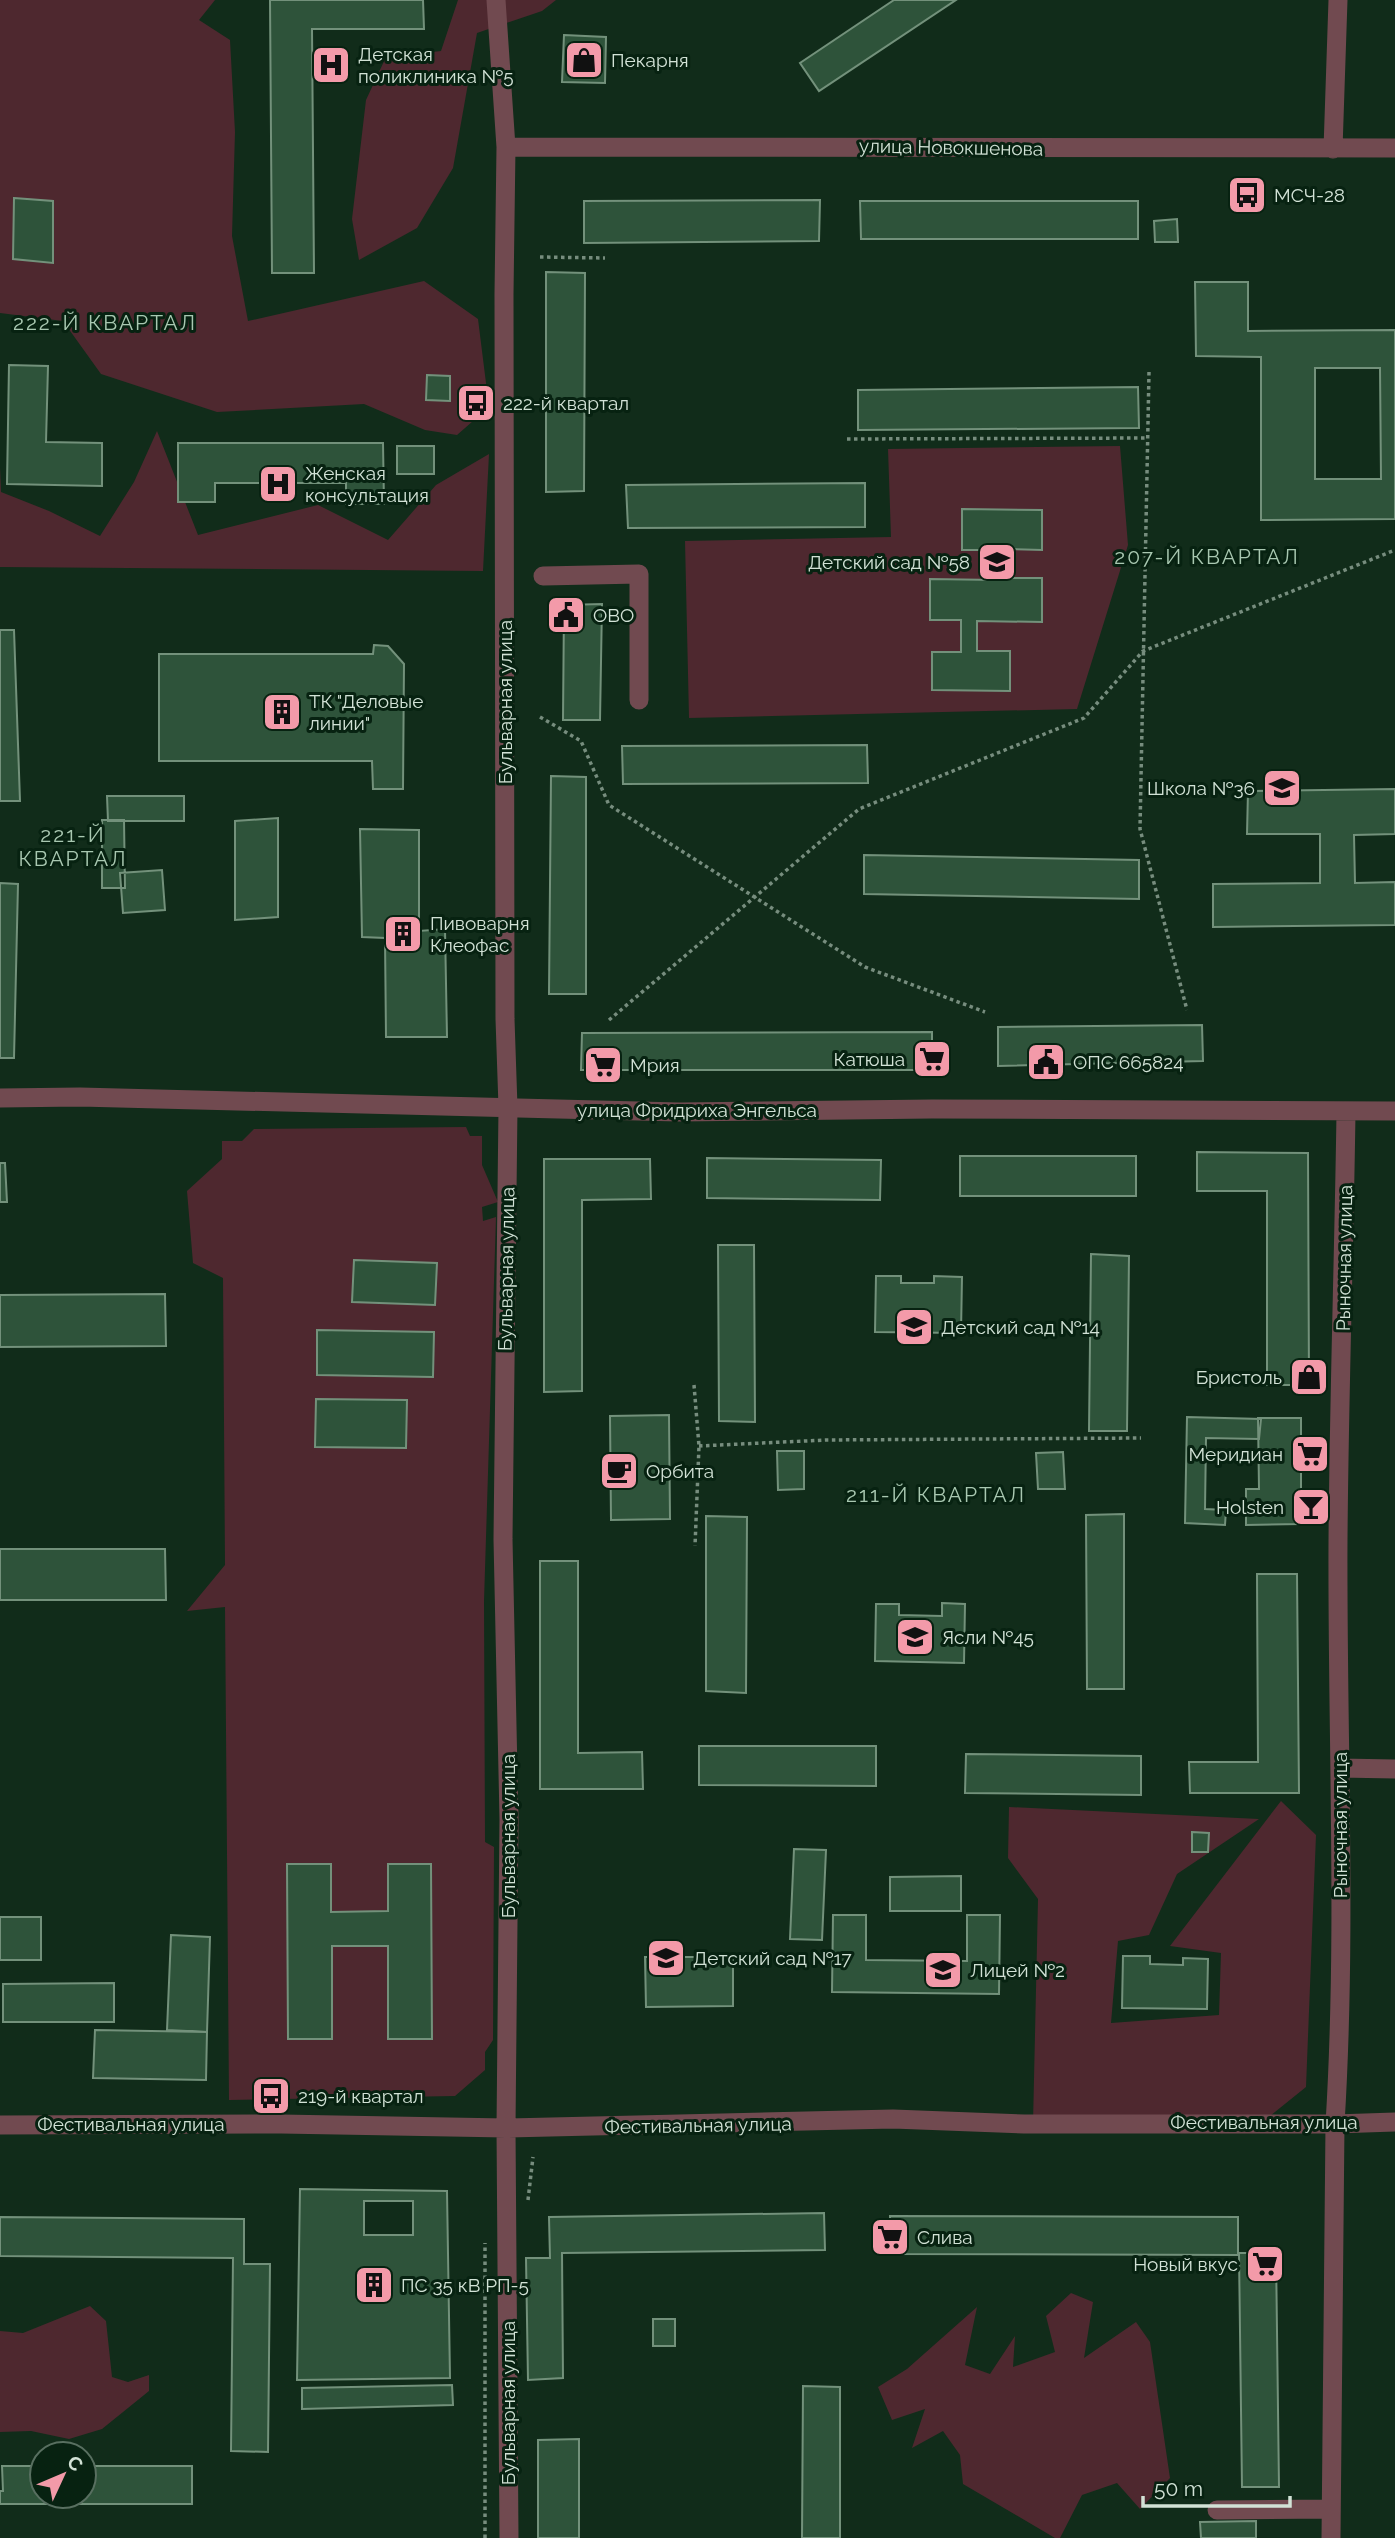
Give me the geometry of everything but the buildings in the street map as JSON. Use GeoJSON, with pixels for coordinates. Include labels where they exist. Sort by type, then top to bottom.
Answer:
{"type":"FeatureCollection","features":[{"type":"Feature","properties":{"kind":"street","name":"Бульварная улица"},"geometry":{"type":"LineString","coordinates":[[496,0],[506,147],[503,294],[505,1019],[508,1107],[503,1539],[509,1819],[506,2128],[509,2538]]}},
{"type":"Feature","properties":{"kind":"street"},"geometry":{"type":"LineString","coordinates":[[1333,149],[1338,0]]}},
{"type":"Feature","properties":{"kind":"street","name":"улица Новокшенова"},"geometry":{"type":"LineString","coordinates":[[506,147],[651,145],[1395,148]]}},
{"type":"Feature","properties":{"kind":"street"},"geometry":{"type":"LineString","coordinates":[[543,576],[639,574],[639,700]]}},
{"type":"Feature","properties":{"kind":"street","name":"улица Фридриха Энгельса"},"geometry":{"type":"LineString","coordinates":[[0,1098],[94,1097],[679,1112],[932,1109],[1395,1111]]}},
{"type":"Feature","properties":{"kind":"street","name":"Рыночная улица"},"geometry":{"type":"LineString","coordinates":[[1331,2538],[1335,2124],[1339,2066],[1338,1541],[1346,1112]]}},
{"type":"Feature","properties":{"kind":"street"},"geometry":{"type":"LineString","coordinates":[[1340,1768],[1395,1769]]}},
{"type":"Feature","properties":{"kind":"street","name":"Фестивальная улица"},"geometry":{"type":"LineString","coordinates":[[0,2125],[281,2124],[506,2128],[892,2119],[1024,2124],[1395,2122]]}},
{"type":"Feature","properties":{"kind":"street"},"geometry":{"type":"LineString","coordinates":[[1217,2510],[1331,2509]]}},
{"type":"Feature","properties":{"kind":"path"},"geometry":{"type":"LineString","coordinates":[[540,257],[605,258]]}},
{"type":"Feature","properties":{"kind":"path"},"geometry":{"type":"LineString","coordinates":[[1149,372],[1140,829],[1187,1010]]}},
{"type":"Feature","properties":{"kind":"path"},"geometry":{"type":"LineString","coordinates":[[847,439],[1147,438]]}},
{"type":"Feature","properties":{"kind":"path"},"geometry":{"type":"LineString","coordinates":[[609,1020],[859,809],[1084,718],[1143,651],[1395,550]]}},
{"type":"Feature","properties":{"kind":"path"},"geometry":{"type":"LineString","coordinates":[[540,717],[581,741],[609,805],[865,967],[985,1013]]}},
{"type":"Feature","properties":{"kind":"path"},"geometry":{"type":"LineString","coordinates":[[694,1385],[699,1446],[695,1546]]}},
{"type":"Feature","properties":{"kind":"path"},"geometry":{"type":"LineString","coordinates":[[699,1446],[826,1440],[1141,1438]]}},
{"type":"Feature","properties":{"kind":"path"},"geometry":{"type":"LineString","coordinates":[[485,2239],[485,2538]]}},
{"type":"Feature","properties":{"kind":"shaded area"},"geometry":{"type":"Polygon","coordinates":[[[0,0],[215,0],[199,20],[230,40],[235,132],[232,236],[248,321],[424,281],[478,319],[489,407],[457,435],[425,430],[364,404],[217,412],[101,374],[63,321],[0,313],[0,0]]]}},
{"type":"Feature","properties":{"kind":"shaded area"},"geometry":{"type":"Polygon","coordinates":[[[458,0],[556,0],[542,11],[477,33],[453,168],[417,228],[359,260],[352,219],[366,100],[386,57],[441,51],[458,0]]]}},
{"type":"Feature","properties":{"kind":"shaded area"},"geometry":{"type":"Polygon","coordinates":[[[157,431],[198,535],[318,505],[388,540],[436,485],[489,454],[483,571],[0,567],[0,467],[1,492],[49,511],[100,536],[134,482],[157,431]]]}},
{"type":"Feature","properties":{"kind":"shaded area"},"geometry":{"type":"Polygon","coordinates":[[[1120,446],[1128,545],[1077,709],[689,718],[685,541],[891,537],[888,449],[1120,446]]]}},
{"type":"Feature","properties":{"kind":"shaded area"},"geometry":{"type":"Polygon","coordinates":[[[466,1127],[470,1136],[482,1136],[482,1165],[498,1202],[482,1207],[483,1221],[496,1217],[484,1601],[485,1842],[494,1847],[493,2040],[485,2052],[485,2070],[455,2096],[229,2100],[225,1607],[187,1611],[225,1565],[223,1278],[193,1263],[187,1191],[222,1159],[222,1141],[242,1141],[254,1129],[466,1127]]]}},
{"type":"Feature","properties":{"kind":"shaded area"},"geometry":{"type":"Polygon","coordinates":[[[1281,1801],[1316,1835],[1306,2087],[1270,2116],[1033,2124],[1038,1899],[1008,1858],[1009,1807],[1259,1819],[1177,1874],[1149,1935],[1118,1941],[1111,2023],[1219,2015],[1221,1953],[1170,1946],[1281,1801]]]}},
{"type":"Feature","properties":{"kind":"shaded area"},"geometry":{"type":"Polygon","coordinates":[[[1071,2293],[1093,2302],[1084,2358],[1136,2322],[1150,2342],[1170,2478],[1140,2509],[1117,2483],[1082,2495],[1060,2538],[1055,2538],[963,2484],[960,2455],[943,2431],[912,2448],[925,2409],[892,2420],[878,2387],[907,2369],[977,2307],[965,2365],[990,2374],[1015,2336],[1013,2367],[1055,2352],[1046,2316],[1071,2293]]]}},
{"type":"Feature","properties":{"kind":"shaded area"},"geometry":{"type":"Polygon","coordinates":[[[90,2306],[106,2321],[112,2377],[128,2382],[149,2375],[149,2391],[102,2429],[69,2439],[31,2431],[0,2432],[0,2331],[23,2333],[90,2306]]]}},
{"type":"Feature","properties":{"kind":"place","name":"Пекарня"},"geometry":{"type":"Point","coordinates":[584,60]}},
{"type":"Feature","properties":{"kind":"place","name":"Детская поликлиника №5"},"geometry":{"type":"Point","coordinates":[331,65]}},
{"type":"Feature","properties":{"kind":"place","name":"МСЧ-28"},"geometry":{"type":"Point","coordinates":[1247,195]}},
{"type":"Feature","properties":{"kind":"place","name":"222-й квартал"},"geometry":{"type":"Point","coordinates":[476,403]}},
{"type":"Feature","properties":{"kind":"place","name":"Женская консультация"},"geometry":{"type":"Point","coordinates":[278,484]}},
{"type":"Feature","properties":{"kind":"place","name":"Детский сад №58"},"geometry":{"type":"Point","coordinates":[997,562]}},
{"type":"Feature","properties":{"kind":"place","name":"ОВО"},"geometry":{"type":"Point","coordinates":[566,615]}},
{"type":"Feature","properties":{"kind":"place","name":"ТК \"Деловые линии\""},"geometry":{"type":"Point","coordinates":[282,712]}},
{"type":"Feature","properties":{"kind":"place","name":"Школа №36"},"geometry":{"type":"Point","coordinates":[1282,788]}},
{"type":"Feature","properties":{"kind":"place","name":"Пивоварня Клеофас"},"geometry":{"type":"Point","coordinates":[403,934]}},
{"type":"Feature","properties":{"kind":"place","name":"Катюша"},"geometry":{"type":"Point","coordinates":[932,1059]}},
{"type":"Feature","properties":{"kind":"place","name":"ОПС 665824"},"geometry":{"type":"Point","coordinates":[1046,1062]}},
{"type":"Feature","properties":{"kind":"place","name":"Мрия"},"geometry":{"type":"Point","coordinates":[603,1065]}},
{"type":"Feature","properties":{"kind":"place","name":"Детский сад №14"},"geometry":{"type":"Point","coordinates":[914,1327]}},
{"type":"Feature","properties":{"kind":"place","name":"Бристоль"},"geometry":{"type":"Point","coordinates":[1309,1377]}},
{"type":"Feature","properties":{"kind":"place","name":"Меридиан"},"geometry":{"type":"Point","coordinates":[1310,1454]}},
{"type":"Feature","properties":{"kind":"place","name":"Орбита"},"geometry":{"type":"Point","coordinates":[619,1471]}},
{"type":"Feature","properties":{"kind":"place","name":"Holsten"},"geometry":{"type":"Point","coordinates":[1311,1507]}},
{"type":"Feature","properties":{"kind":"place","name":"Ясли №45"},"geometry":{"type":"Point","coordinates":[915,1637]}},
{"type":"Feature","properties":{"kind":"place","name":"Детский сад №17"},"geometry":{"type":"Point","coordinates":[666,1958]}},
{"type":"Feature","properties":{"kind":"place","name":"Лицей №2"},"geometry":{"type":"Point","coordinates":[943,1970]}},
{"type":"Feature","properties":{"kind":"place","name":"219-й квартал"},"geometry":{"type":"Point","coordinates":[271,2096]}},
{"type":"Feature","properties":{"kind":"place","name":"Слива"},"geometry":{"type":"Point","coordinates":[890,2237]}},
{"type":"Feature","properties":{"kind":"place","name":"Новый вкус"},"geometry":{"type":"Point","coordinates":[1265,2264]}},
{"type":"Feature","properties":{"kind":"place","name":"ПС 35 кВ РП-5"},"geometry":{"type":"Point","coordinates":[374,2285]}},
{"type":"Feature","properties":{"kind":"district","name":"222-Й КВАРТАЛ"},"geometry":{"type":"Point","coordinates":[105,323]}},
{"type":"Feature","properties":{"kind":"district","name":"207-Й КВАРТАЛ"},"geometry":{"type":"Point","coordinates":[1207,557]}},
{"type":"Feature","properties":{"kind":"district","name":"221-Й КВАРТАЛ"},"geometry":{"type":"Point","coordinates":[73,847]}},
{"type":"Feature","properties":{"kind":"district","name":"211-Й КВАРТАЛ"},"geometry":{"type":"Point","coordinates":[936,1495]}}]}
